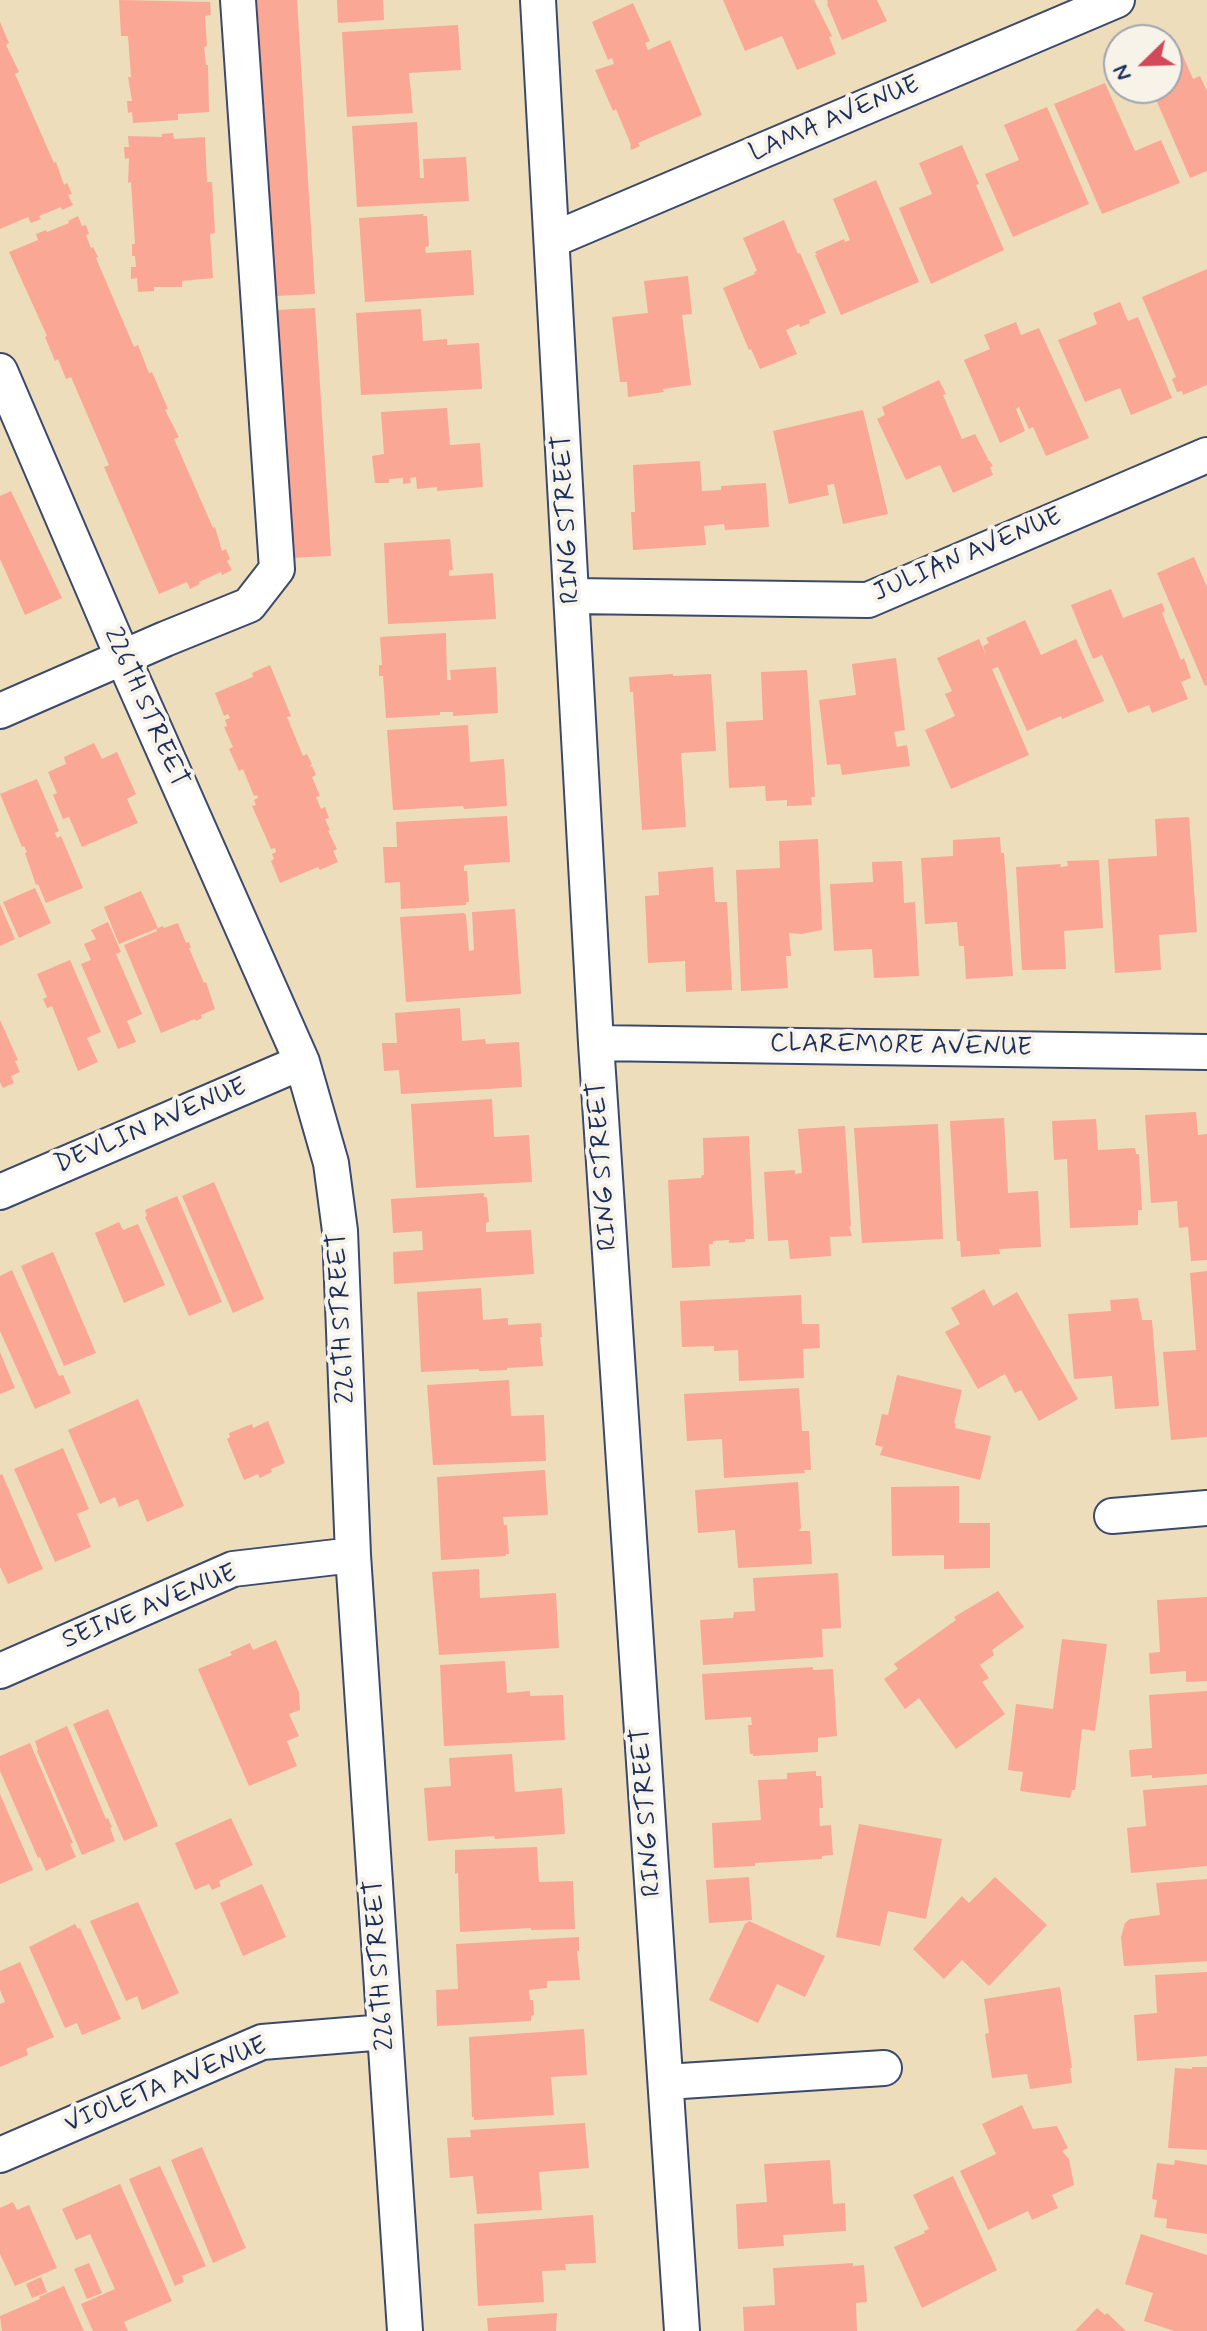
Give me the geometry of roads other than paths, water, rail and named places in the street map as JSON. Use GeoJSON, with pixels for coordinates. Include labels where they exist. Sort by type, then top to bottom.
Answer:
{"type":"FeatureCollection","features":[{"type":"Feature","properties":{"kind":"street"},"geometry":{"type":"LineString","coordinates":[[0,711],[249,605],[277,569],[238,0]]}},
{"type":"Feature","properties":{"kind":"street","name":"RING STREET"},"geometry":{"type":"LineString","coordinates":[[538,0],[596,1043],[682,2331]]}},
{"type":"Feature","properties":{"kind":"street","name":"LAMA AVENUE"},"geometry":{"type":"LineString","coordinates":[[552,240],[1117,0]]}},
{"type":"Feature","properties":{"kind":"street","name":"226TH STREET"},"geometry":{"type":"LineString","coordinates":[[0,371],[302,1062],[331,1163],[340,1231],[353,1555],[405,2331]]}},
{"type":"Feature","properties":{"kind":"street","name":"JULIAN AVENUE"},"geometry":{"type":"LineString","coordinates":[[573,596],[868,600],[1207,455]]}},
{"type":"Feature","properties":{"kind":"street","name":"CLAREMORE AVENUE"},"geometry":{"type":"LineString","coordinates":[[596,1043],[1207,1052]]}},
{"type":"Feature","properties":{"kind":"street","name":"DEVLIN AVENUE"},"geometry":{"type":"LineString","coordinates":[[0,1192],[302,1062]]}},
{"type":"Feature","properties":{"kind":"street"},"geometry":{"type":"LineString","coordinates":[[1112,1516],[1207,1508]]}},
{"type":"Feature","properties":{"kind":"street","name":"SEINE AVENUE"},"geometry":{"type":"LineString","coordinates":[[0,1671],[233,1569],[353,1555]]}},
{"type":"Feature","properties":{"kind":"street","name":"VIOLETA AVENUE"},"geometry":{"type":"LineString","coordinates":[[0,2155],[262,2042],[385,2032]]}},
{"type":"Feature","properties":{"kind":"street"},"geometry":{"type":"LineString","coordinates":[[666,2082],[884,2068]]}}]}
